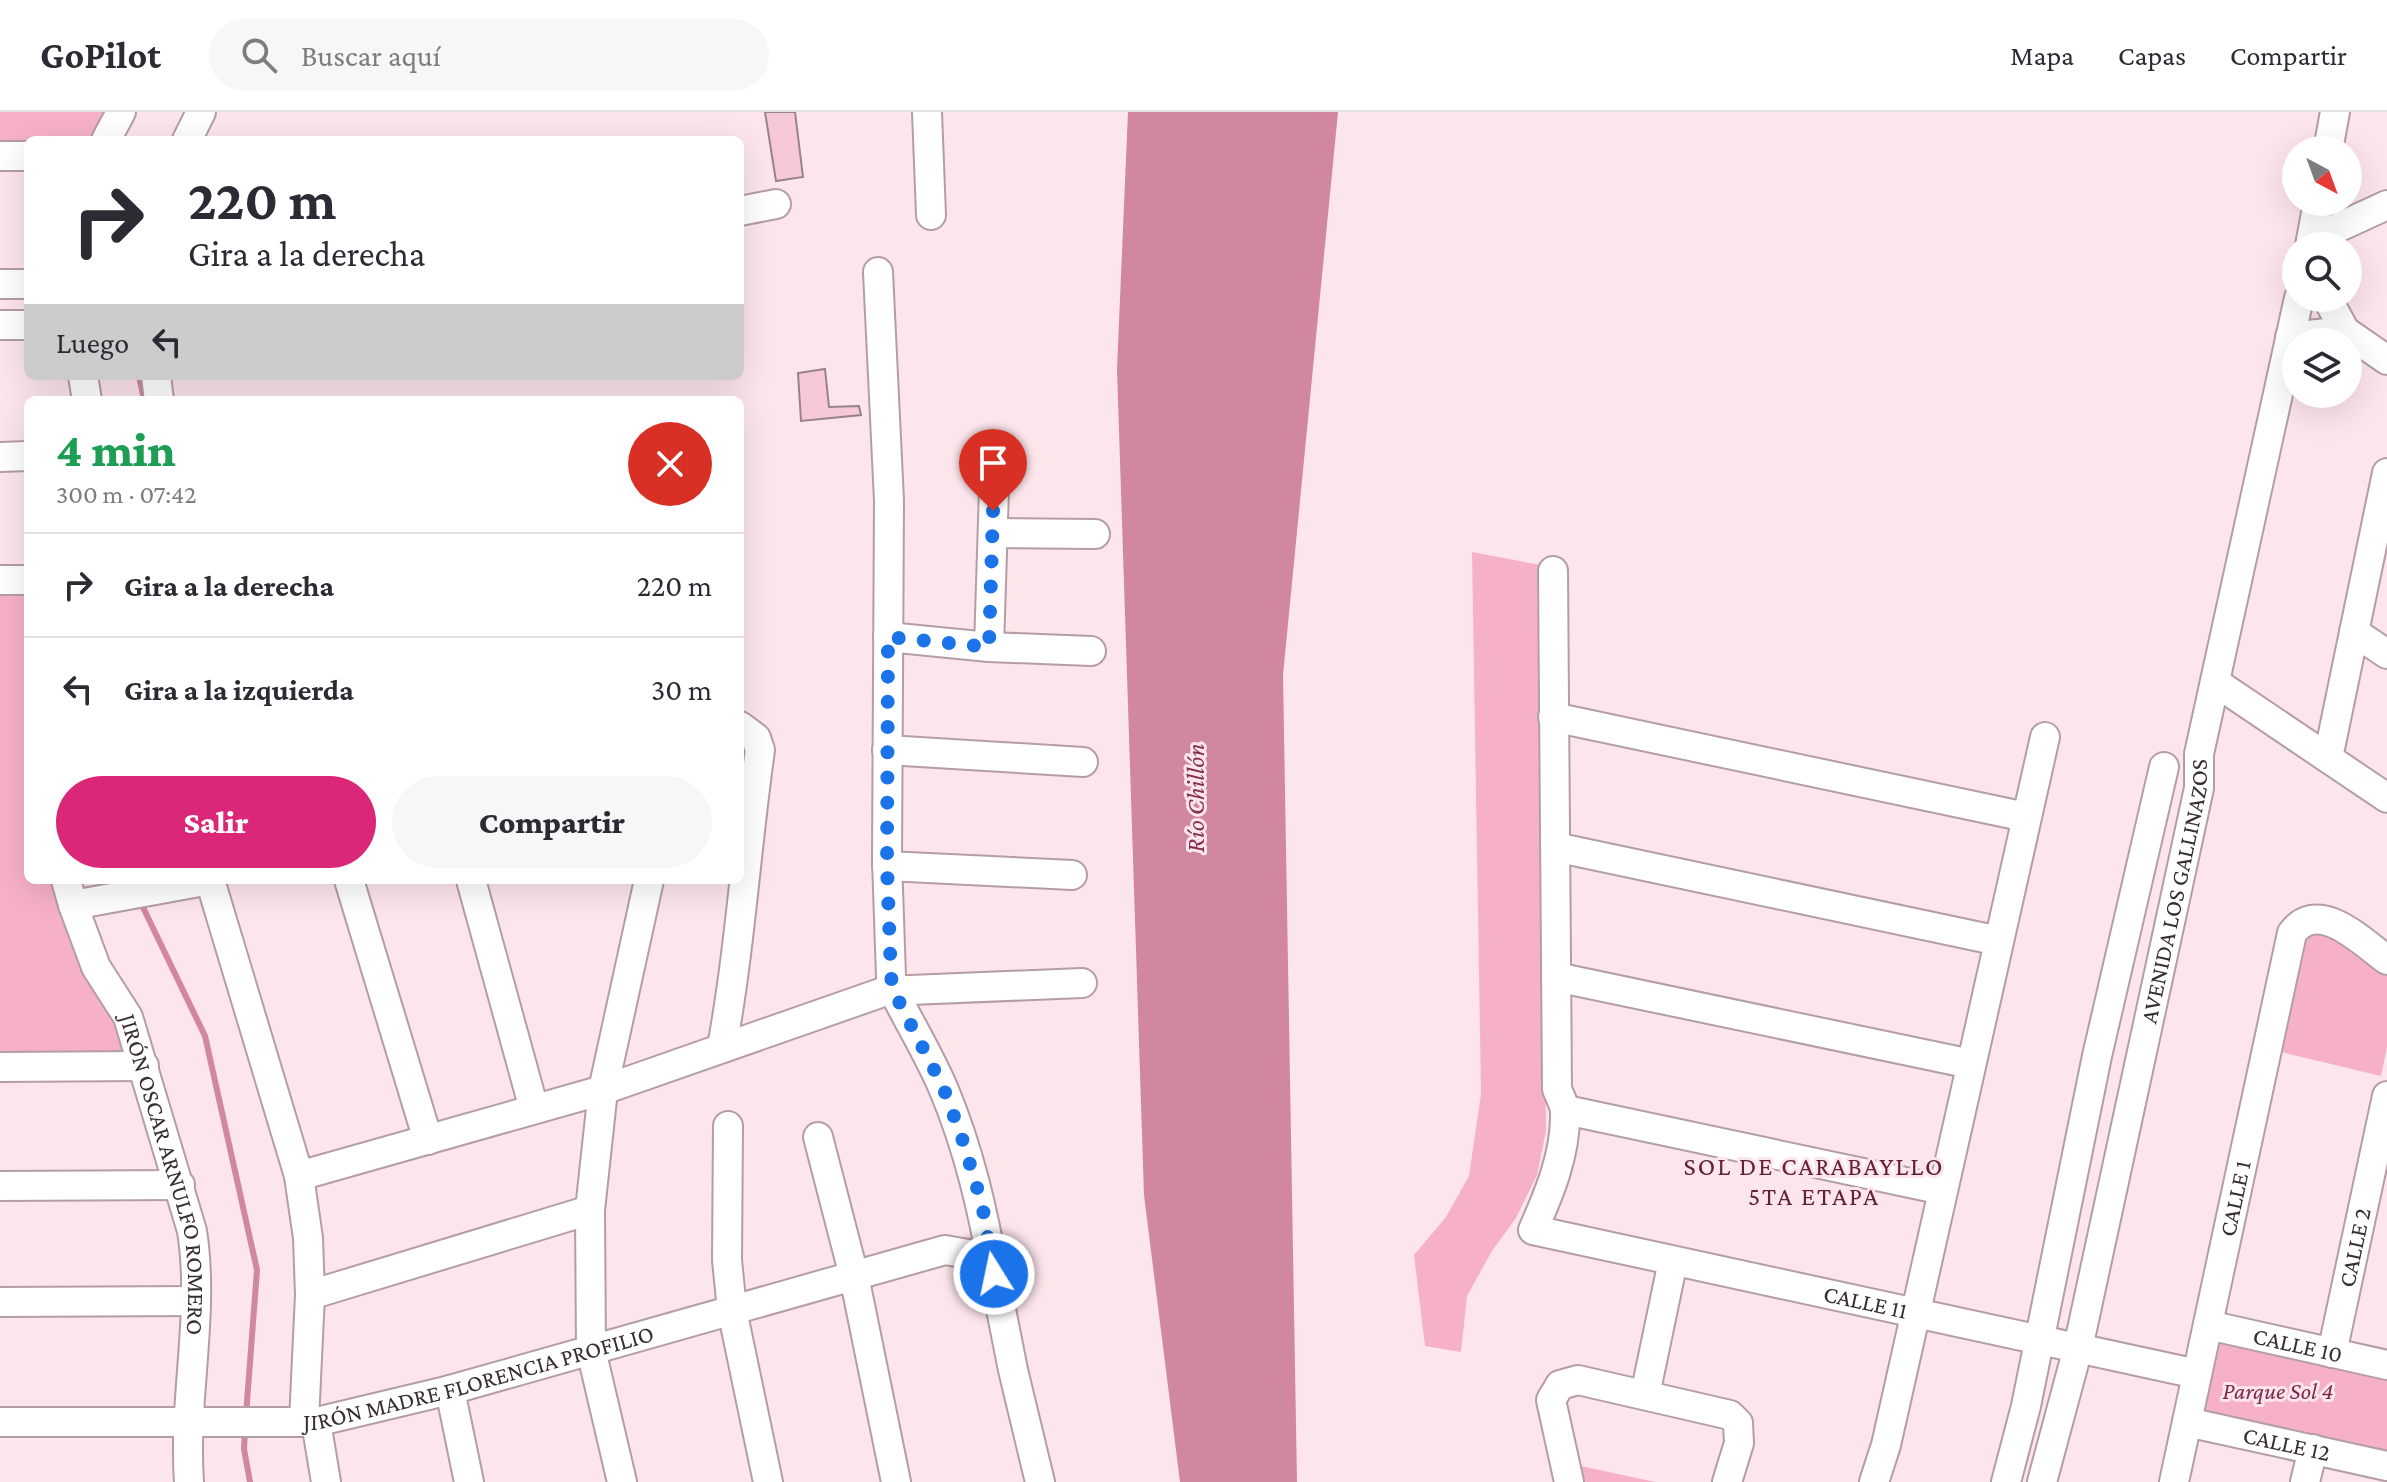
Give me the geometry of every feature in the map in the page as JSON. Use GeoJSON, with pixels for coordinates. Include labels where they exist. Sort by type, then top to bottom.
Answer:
{"type":"FeatureCollection","features":[{"type":"Feature","properties":{"kind":"street"},"geometry":{"type":"LineString","coordinates":[[108,136],[121,112]]}},
{"type":"Feature","properties":{"kind":"street"},"geometry":{"type":"LineString","coordinates":[[189,136],[201,112]]}},
{"type":"Feature","properties":{"kind":"street"},"geometry":{"type":"LineString","coordinates":[[927,112],[931,215]]}},
{"type":"Feature","properties":{"kind":"street"},"geometry":{"type":"LineString","coordinates":[[2331,136],[2335,112]]}},
{"type":"Feature","properties":{"kind":"street"},"geometry":{"type":"LineString","coordinates":[[0,156],[24,156]]}},
{"type":"Feature","properties":{"kind":"street"},"geometry":{"type":"LineString","coordinates":[[744,210],[776,204]]}},
{"type":"Feature","properties":{"kind":"street"},"geometry":{"type":"LineString","coordinates":[[2333,232],[2387,205]]}},
{"type":"Feature","properties":{"kind":"street"},"geometry":{"type":"LineString","coordinates":[[878,272],[889,501],[887,866],[891,977],[894,992],[943,1087],[982,1204],[1013,1370],[1040,1482]]}},
{"type":"Feature","properties":{"kind":"street"},"geometry":{"type":"LineString","coordinates":[[0,284],[24,284]]}},
{"type":"Feature","properties":{"kind":"street"},"geometry":{"type":"LineString","coordinates":[[2341,312],[2372,344]]}},
{"type":"Feature","properties":{"kind":"street"},"geometry":{"type":"LineString","coordinates":[[0,325],[24,325]]}},
{"type":"Feature","properties":{"kind":"street","name":"AVENIDA LOS GALLINAZOS"},"geometry":{"type":"LineString","coordinates":[[2042,1482],[2078,1348],[2199,788],[2199,754],[2282,374]]}},
{"type":"Feature","properties":{"kind":"street"},"geometry":{"type":"LineString","coordinates":[[0,457],[24,456]]}},
{"type":"Feature","properties":{"kind":"street"},"geometry":{"type":"LineString","coordinates":[[2328,758],[2384,504],[2387,473]]}},
{"type":"Feature","properties":{"kind":"street"},"geometry":{"type":"LineString","coordinates":[[989,647],[994,489]]}},
{"type":"Feature","properties":{"kind":"street"},"geometry":{"type":"LineString","coordinates":[[993,533],[1095,534]]}},
{"type":"Feature","properties":{"kind":"street"},"geometry":{"type":"LineString","coordinates":[[1553,571],[1557,1089],[1566,1110],[1943,1190]]}},
{"type":"Feature","properties":{"kind":"street"},"geometry":{"type":"LineString","coordinates":[[0,580],[24,580]]}},
{"type":"Feature","properties":{"kind":"street"},"geometry":{"type":"LineString","coordinates":[[2354,632],[2387,654]]}},
{"type":"Feature","properties":{"kind":"street"},"geometry":{"type":"LineString","coordinates":[[888,637],[989,647],[1091,651]]}},
{"type":"Feature","properties":{"kind":"street"},"geometry":{"type":"LineString","coordinates":[[2215,682],[2387,798]]}},
{"type":"Feature","properties":{"kind":"street"},"geometry":{"type":"LineString","coordinates":[[1553,717],[2026,817]]}},
{"type":"Feature","properties":{"kind":"street"},"geometry":{"type":"LineString","coordinates":[[744,729],[756,738],[760,750],[744,873]]}},
{"type":"Feature","properties":{"kind":"street"},"geometry":{"type":"LineString","coordinates":[[1874,1482],[1886,1445],[2045,737]]}},
{"type":"Feature","properties":{"kind":"street"},"geometry":{"type":"LineString","coordinates":[[887,750],[1083,762]]}},
{"type":"Feature","properties":{"kind":"street"},"geometry":{"type":"LineString","coordinates":[[2006,1482],[2040,1340],[2097,1056],[2164,767]]}},
{"type":"Feature","properties":{"kind":"street"},"geometry":{"type":"LineString","coordinates":[[1555,847],[1999,941]]}},
{"type":"Feature","properties":{"kind":"street"},"geometry":{"type":"LineString","coordinates":[[887,866],[1072,875]]}},
{"type":"Feature","properties":{"kind":"street"},"geometry":{"type":"LineString","coordinates":[[70,892],[163,884]]}},
{"type":"Feature","properties":{"kind":"street"},"geometry":{"type":"LineString","coordinates":[[211,884],[299,1176],[308,1238],[310,1422],[326,1482]]}},
{"type":"Feature","properties":{"kind":"street"},"geometry":{"type":"LineString","coordinates":[[350,884],[428,1140]]}},
{"type":"Feature","properties":{"kind":"street"},"geometry":{"type":"LineString","coordinates":[[472,884],[534,1109]]}},
{"type":"Feature","properties":{"kind":"street"},"geometry":{"type":"LineString","coordinates":[[622,1482],[591,1350],[590,1210],[603,1090],[648,884]]}},
{"type":"Feature","properties":{"kind":"street"},"geometry":{"type":"LineString","coordinates":[[722,1047],[734,982],[743,884]]}},
{"type":"Feature","properties":{"kind":"street","name":"JIRÓN OSCAR ARNULFO ROMERO"},"geometry":{"type":"LineString","coordinates":[[70,892],[96,967],[128,1017],[180,1185],[196,1257],[188,1421],[189,1482]]}},
{"type":"Feature","properties":{"kind":"street","name":"CALLE 1"},"geometry":{"type":"LineString","coordinates":[[2174,1482],[2292,933],[2305,922],[2323,919],[2337,924],[2387,960]]}},
{"type":"Feature","properties":{"kind":"street"},"geometry":{"type":"LineString","coordinates":[[1556,977],[1971,1064]]}},
{"type":"Feature","properties":{"kind":"street"},"geometry":{"type":"LineString","coordinates":[[299,1176],[603,1090],[886,991],[1082,983]]}},
{"type":"Feature","properties":{"kind":"street"},"geometry":{"type":"LineString","coordinates":[[0,1067],[144,1066]]}},
{"type":"Feature","properties":{"kind":"street","name":"CALLE 2"},"geometry":{"type":"LineString","coordinates":[[2332,1353],[2387,1096]]}},
{"type":"Feature","properties":{"kind":"street","name":"CALLE 11"},"geometry":{"type":"LineString","coordinates":[[1566,1110],[1558,1164],[1533,1230],[2197,1374]]}},
{"type":"Feature","properties":{"kind":"street"},"geometry":{"type":"LineString","coordinates":[[728,1126],[727,1260],[732,1310],[768,1482]]}},
{"type":"Feature","properties":{"kind":"street"},"geometry":{"type":"LineString","coordinates":[[818,1137],[854,1276],[896,1482]]}},
{"type":"Feature","properties":{"kind":"street"},"geometry":{"type":"LineString","coordinates":[[0,1186],[180,1185]]}},
{"type":"Feature","properties":{"kind":"street"},"geometry":{"type":"LineString","coordinates":[[310,1295],[590,1210]]}},
{"type":"Feature","properties":{"kind":"street","name":"JIRÓN MADRE FLORENCIA PROFILIO"},"geometry":{"type":"LineString","coordinates":[[0,1422],[310,1422],[450,1390],[945,1250],[974,1255],[983,1260],[994,1274]]}},
{"type":"Feature","properties":{"kind":"street"},"geometry":{"type":"LineString","coordinates":[[1645,1395],[1673,1261]]}},
{"type":"Feature","properties":{"kind":"street"},"geometry":{"type":"LineString","coordinates":[[0,1302],[196,1301]]}},
{"type":"Feature","properties":{"kind":"street","name":"CALLE 10"},"geometry":{"type":"LineString","coordinates":[[2208,1325],[2387,1365]]}},
{"type":"Feature","properties":{"kind":"street"},"geometry":{"type":"LineString","coordinates":[[1569,1482],[1551,1400],[1560,1385],[1578,1380],[1730,1415],[1738,1423],[1739,1443],[1727,1482]]}},
{"type":"Feature","properties":{"kind":"street"},"geometry":{"type":"LineString","coordinates":[[450,1390],[469,1482]]}},
{"type":"Feature","properties":{"kind":"street","name":"CALLE 12"},"geometry":{"type":"LineString","coordinates":[[2187,1422],[2387,1466]]}},
{"type":"Feature","properties":{"kind":"street"},"geometry":{"type":"LineString","coordinates":[[2305,1482],[2313,1449]]}},
{"type":"Feature","properties":{"kind":"green space"},"geometry":{"type":"Polygon","coordinates":[[[0,112],[109,112],[97,136],[24,136],[24,149],[0,149],[0,112]]]}},
{"type":"Feature","properties":{"kind":"green space"},"geometry":{"type":"Polygon","coordinates":[[[1472,552],[1540,565],[1546,1131],[1537,1175],[1516,1218],[1492,1251],[1467,1296],[1461,1352],[1425,1346],[1414,1255],[1446,1217],[1469,1176],[1481,1094],[1472,552]]]}},
{"type":"Feature","properties":{"kind":"green space"},"geometry":{"type":"Polygon","coordinates":[[[0,588],[24,588],[24,884],[60,884],[116,1015],[131,1058],[0,1060],[0,588]]]}},
{"type":"Feature","properties":{"kind":"green space"},"geometry":{"type":"Polygon","coordinates":[[[2318,930],[2333,935],[2387,972],[2387,1047],[2381,1076],[2277,1051],[2305,936],[2318,930]]]}},
{"type":"Feature","properties":{"kind":"green space","name":"Parque Sol 4"},"geometry":{"type":"Polygon","coordinates":[[[2221,1338],[2387,1375],[2387,1455],[2203,1414],[2221,1338]]]}},
{"type":"Feature","properties":{"kind":"green space"},"geometry":{"type":"Polygon","coordinates":[[[1576,1465],[1655,1482],[1581,1482],[1576,1465]]]}},
{"type":"Feature","properties":{"kind":"water","name":"Río Chillón"},"geometry":{"type":"Polygon","coordinates":[[[1128,112],[1338,112],[1283,675],[1297,1482],[1180,1482],[1144,1195],[1117,369],[1128,112]]]}},
{"type":"Feature","properties":{"kind":"building"},"geometry":{"type":"Polygon","coordinates":[[[765,112],[795,112],[803,177],[776,181],[765,112]]]}},
{"type":"Feature","properties":{"kind":"building"},"geometry":{"type":"Polygon","coordinates":[[[825,369],[829,407],[859,406],[861,415],[801,421],[798,373],[825,369]]]}},
{"type":"Feature","properties":{"kind":"waterway"},"geometry":{"type":"LineString","coordinates":[[140,380],[143,396]]}},
{"type":"Feature","properties":{"kind":"waterway"},"geometry":{"type":"LineString","coordinates":[[139,899],[205,1036],[257,1270],[246,1415]]}},
{"type":"Feature","properties":{"kind":"waterway"},"geometry":{"type":"LineString","coordinates":[[245,1430],[244,1449],[250,1482]]}},
{"type":"Feature","properties":{"kind":"district","name":"SOL DE CARABAYLLO 5TA ETAPA"},"geometry":{"type":"Point","coordinates":[1814,1181]}},
{"type":"Feature","properties":{"kind":"route"},"geometry":{"type":"LineString","coordinates":[[993,511],[989,647],[888,637],[887,866],[894,992],[943,1087],[961,1135],[982,1204],[994,1274]]}}]}
